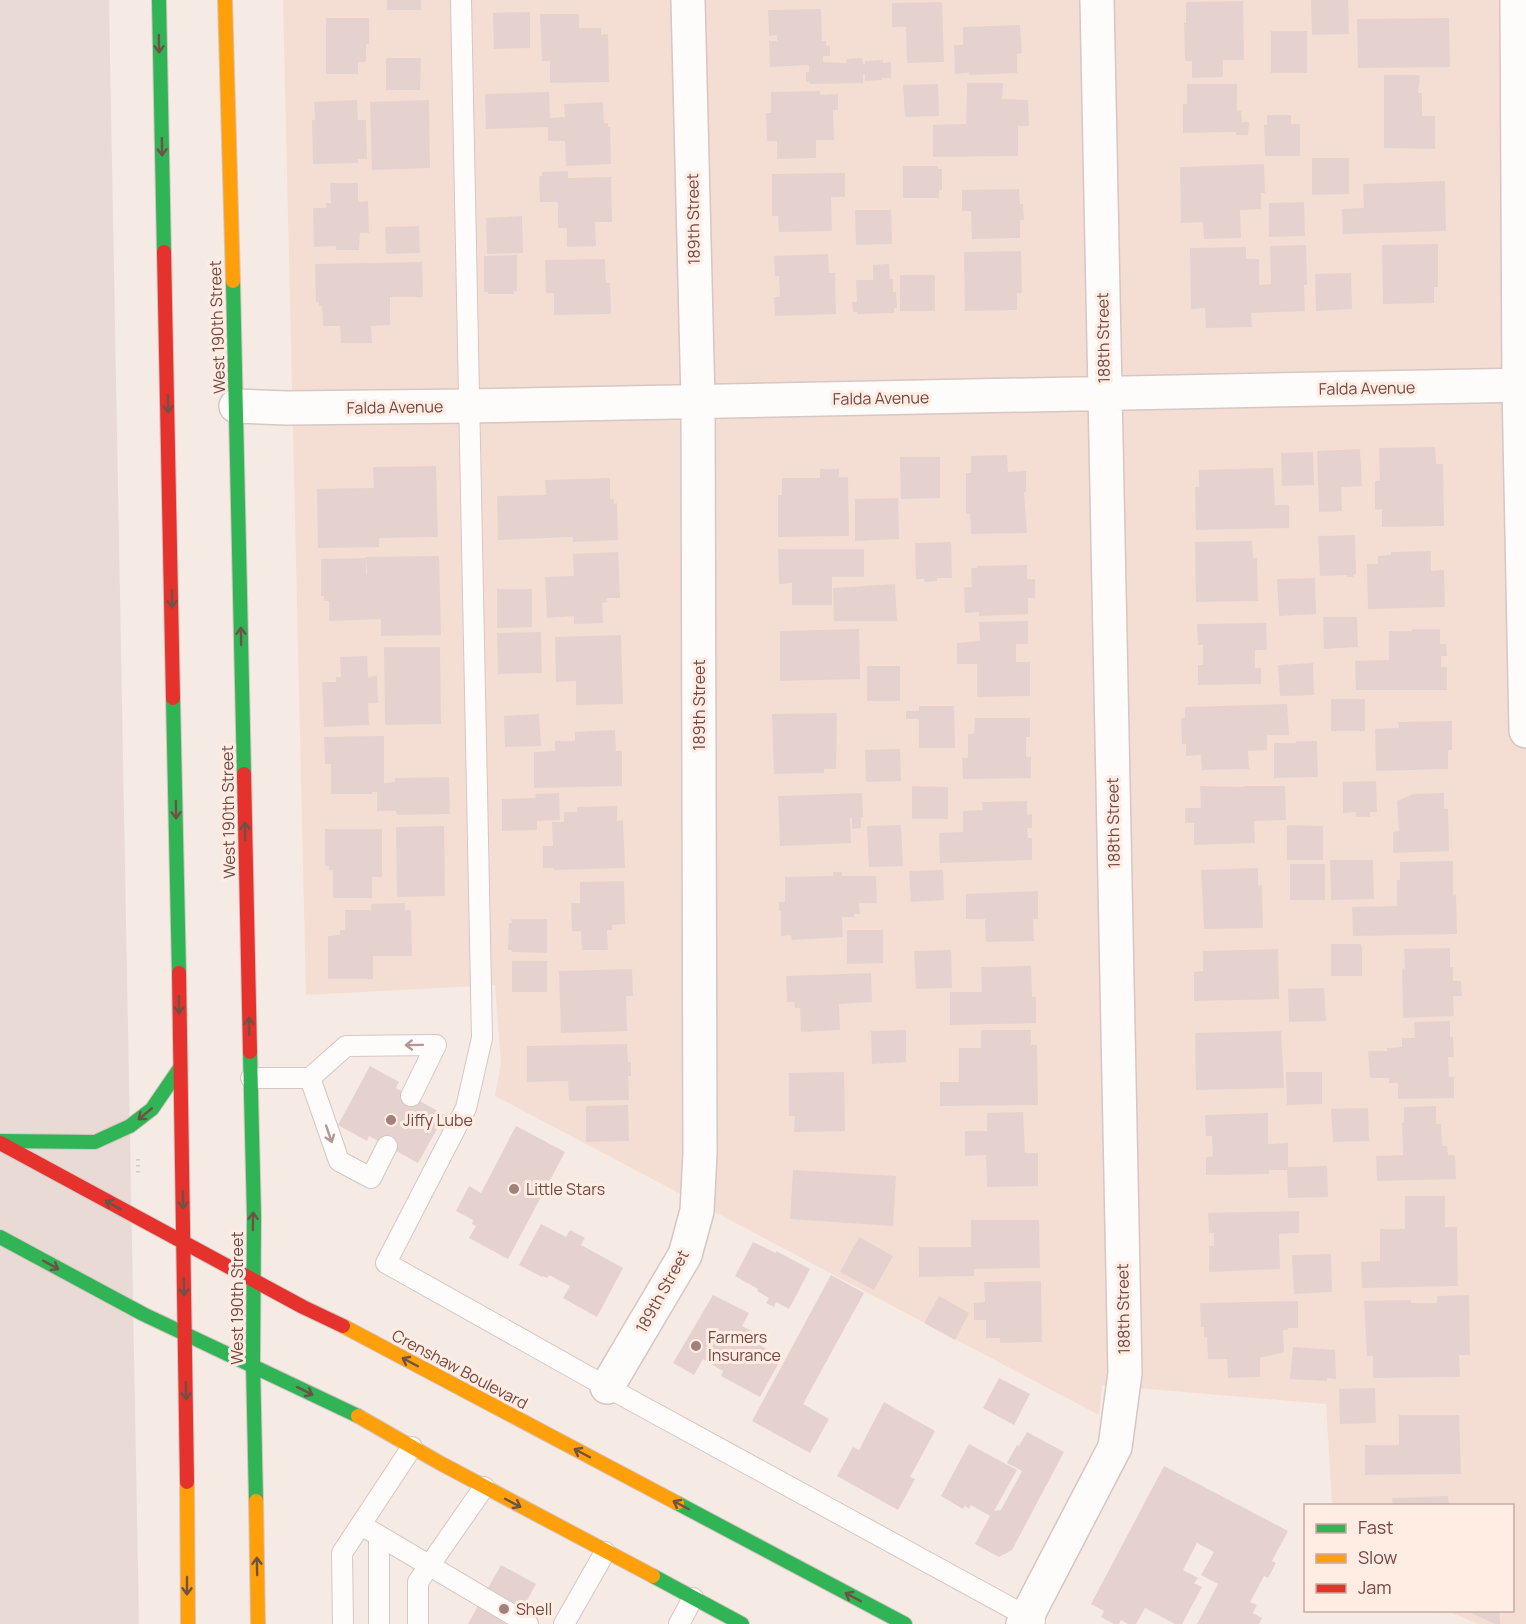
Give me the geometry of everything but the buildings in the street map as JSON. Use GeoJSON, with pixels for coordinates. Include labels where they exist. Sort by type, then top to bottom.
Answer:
{"type":"FeatureCollection","features":[{"type":"Feature","properties":{"kind":"main road"},"geometry":{"type":"LineString","coordinates":[[159,0],[184,1241],[188,1624]]}},
{"type":"Feature","properties":{"kind":"main road","name":"West 190th Street"},"geometry":{"type":"LineString","coordinates":[[225,0],[254,1216],[252,1280],[258,1624]]}},
{"type":"Feature","properties":{"kind":"main road"},"geometry":{"type":"LineString","coordinates":[[0,1142],[94,1142],[130,1126],[152,1109],[180,1068]]}},
{"type":"Feature","properties":{"kind":"main road","name":"Crenshaw Boulevard"},"geometry":{"type":"LineString","coordinates":[[0,1142],[252,1280],[905,1624]]}},
{"type":"Feature","properties":{"kind":"main road"},"geometry":{"type":"LineString","coordinates":[[0,1237],[124,1304],[351,1412],[412,1448],[742,1624]]}},
{"type":"Feature","properties":{"kind":"street","name":"189th Street"},"geometry":{"type":"LineString","coordinates":[[607,1388],[685,1255],[697,1211],[700,1154],[698,401],[688,0]]}},
{"type":"Feature","properties":{"kind":"street","name":"188th Street"},"geometry":{"type":"LineString","coordinates":[[1030,1622],[1115,1447],[1125,1373],[1097,0]]}},
{"type":"Feature","properties":{"kind":"street"},"geometry":{"type":"LineString","coordinates":[[1517,0],[1526,731]]}},
{"type":"Feature","properties":{"kind":"street","name":"Falda Avenue"},"geometry":{"type":"LineString","coordinates":[[236,406],[293,408],[469,406],[1523,385]]}},
{"type":"Feature","properties":{"kind":"lane"},"geometry":{"type":"LineString","coordinates":[[461,0],[482,1038],[466,1108],[386,1263],[1030,1622]]}},
{"type":"Feature","properties":{"kind":"lane"},"geometry":{"type":"LineString","coordinates":[[250,1078],[310,1078],[346,1046],[436,1045],[411,1096]]}},
{"type":"Feature","properties":{"kind":"lane"},"geometry":{"type":"LineString","coordinates":[[310,1078],[339,1161],[371,1178],[387,1146]]}},
{"type":"Feature","properties":{"kind":"lane"},"geometry":{"type":"LineString","coordinates":[[343,1624],[342,1553],[412,1448]]}},
{"type":"Feature","properties":{"kind":"lane"},"geometry":{"type":"LineString","coordinates":[[418,1624],[418,1582],[484,1487]]}},
{"type":"Feature","properties":{"kind":"lane"},"geometry":{"type":"LineString","coordinates":[[361,1525],[528,1624]]}},
{"type":"Feature","properties":{"kind":"lane"},"geometry":{"type":"LineString","coordinates":[[379,1536],[379,1624]]}},
{"type":"Feature","properties":{"kind":"lane"},"geometry":{"type":"LineString","coordinates":[[564,1624],[605,1552]]}},
{"type":"Feature","properties":{"kind":"lane"},"geometry":{"type":"LineString","coordinates":[[679,1624],[693,1598]]}},
{"type":"Feature","properties":{"kind":"path"},"geometry":{"type":"LineString","coordinates":[[138,1159],[145,1162]]}},
{"type":"Feature","properties":{"kind":"shaded area"},"geometry":{"type":"Polygon","coordinates":[[[0,0],[109,0],[139,1624],[0,1624],[0,0]]]}},
{"type":"Feature","properties":{"kind":"shaded area"},"geometry":{"type":"Polygon","coordinates":[[[283,0],[1526,0],[1526,1624],[1478,1624],[1449,1612],[1514,1612],[1514,1504],[1332,1504],[1326,1404],[1102,1385],[1099,1415],[495,1096],[501,1063],[495,985],[306,995],[283,0]]]}},
{"type":"Feature","properties":{"kind":"traffic: fast"},"geometry":{"type":"LineString","coordinates":[[159,0],[164,252]]}},
{"type":"Feature","properties":{"kind":"traffic: fast"},"geometry":{"type":"LineString","coordinates":[[233,281],[244,774]]}},
{"type":"Feature","properties":{"kind":"traffic: fast"},"geometry":{"type":"LineString","coordinates":[[173,698],[179,973]]}},
{"type":"Feature","properties":{"kind":"traffic: fast"},"geometry":{"type":"LineString","coordinates":[[250,1052],[254,1216],[253,1364],[256,1501]]}},
{"type":"Feature","properties":{"kind":"traffic: fast"},"geometry":{"type":"LineString","coordinates":[[0,1141],[95,1142],[130,1126],[152,1109],[180,1068]]}},
{"type":"Feature","properties":{"kind":"traffic: fast"},"geometry":{"type":"LineString","coordinates":[[0,1237],[143,1314],[358,1416]]}},
{"type":"Feature","properties":{"kind":"traffic: fast"},"geometry":{"type":"LineString","coordinates":[[677,1503],[905,1624]]}},
{"type":"Feature","properties":{"kind":"traffic: fast"},"geometry":{"type":"LineString","coordinates":[[653,1576],[742,1624]]}},
{"type":"Feature","properties":{"kind":"traffic: slow"},"geometry":{"type":"LineString","coordinates":[[225,0],[233,281]]}},
{"type":"Feature","properties":{"kind":"traffic: slow"},"geometry":{"type":"LineString","coordinates":[[343,1326],[677,1503]]}},
{"type":"Feature","properties":{"kind":"traffic: slow"},"geometry":{"type":"LineString","coordinates":[[358,1416],[440,1463],[653,1576]]}},
{"type":"Feature","properties":{"kind":"traffic: slow"},"geometry":{"type":"LineString","coordinates":[[187,1482],[188,1624]]}},
{"type":"Feature","properties":{"kind":"traffic: slow"},"geometry":{"type":"LineString","coordinates":[[256,1501],[258,1624]]}},
{"type":"Feature","properties":{"kind":"traffic: jam"},"geometry":{"type":"LineString","coordinates":[[164,252],[173,698]]}},
{"type":"Feature","properties":{"kind":"traffic: jam"},"geometry":{"type":"LineString","coordinates":[[244,774],[250,1052]]}},
{"type":"Feature","properties":{"kind":"traffic: jam"},"geometry":{"type":"LineString","coordinates":[[179,973],[187,1482]]}},
{"type":"Feature","properties":{"kind":"traffic: jam"},"geometry":{"type":"LineString","coordinates":[[0,1143],[303,1307],[343,1326]]}},
{"type":"Feature","properties":{"kind":"place","name":"Jiffy Lube"},"geometry":{"type":"Point","coordinates":[391,1120]}},
{"type":"Feature","properties":{"kind":"place","name":"Little Stars"},"geometry":{"type":"Point","coordinates":[514,1189]}},
{"type":"Feature","properties":{"kind":"place","name":"Farmers Insurance"},"geometry":{"type":"Point","coordinates":[696,1346]}},
{"type":"Feature","properties":{"kind":"place","name":"Shell"},"geometry":{"type":"Point","coordinates":[504,1609]}}]}
